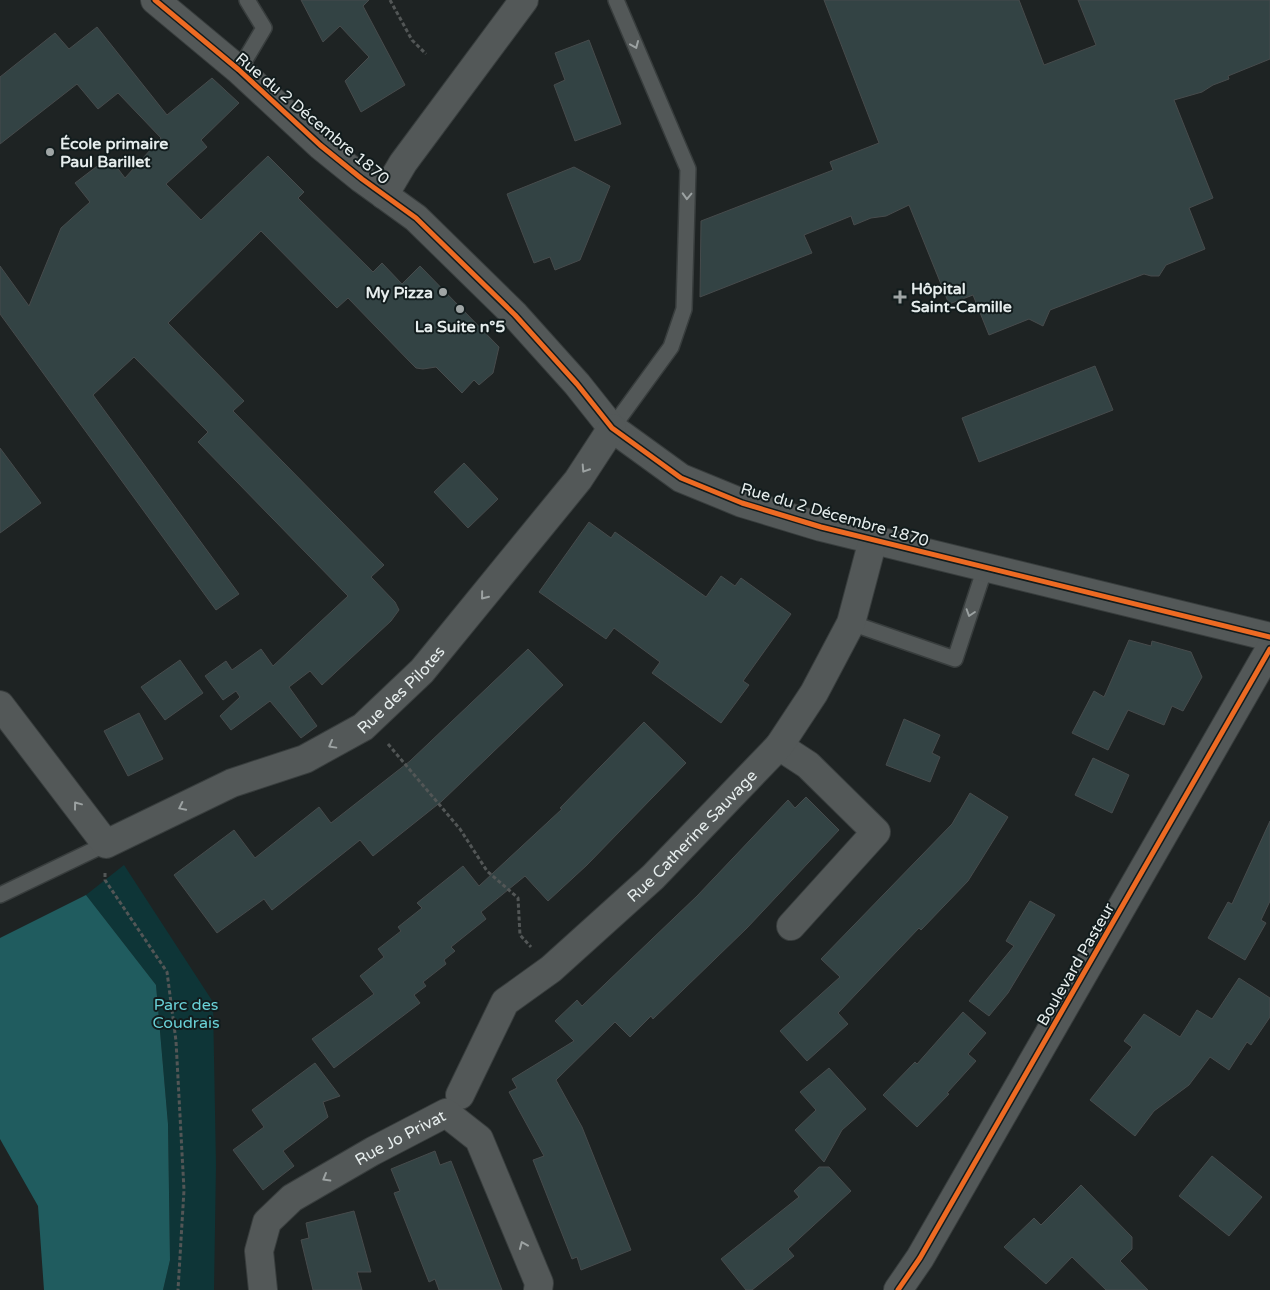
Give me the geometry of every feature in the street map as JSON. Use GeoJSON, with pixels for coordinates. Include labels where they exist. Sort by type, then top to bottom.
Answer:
{"type":"FeatureCollection","features":[{"type":"Feature","properties":{"kind":"street","name":"Rue du 2 Décembre 1870"},"geometry":{"type":"LineString","coordinates":[[155,0],[239,70],[320,145],[362,179],[416,218],[515,315],[578,384],[612,428],[681,478],[763,510],[873,540],[1270,637]]}},
{"type":"Feature","properties":{"kind":"street"},"geometry":{"type":"LineString","coordinates":[[384,194],[403,163],[524,0]]}},
{"type":"Feature","properties":{"kind":"street","name":"Rue des Pilotes"},"geometry":{"type":"LineString","coordinates":[[106,844],[232,783],[306,759],[363,727],[422,671],[578,480],[612,428]]}},
{"type":"Feature","properties":{"kind":"street","name":"Rue Catherine Sauvage"},"geometry":{"type":"LineString","coordinates":[[460,1095],[505,1002],[552,970],[653,877],[779,746],[814,693],[851,623],[873,540]]}},
{"type":"Feature","properties":{"kind":"street","name":"Boulevard Pasteur"},"geometry":{"type":"LineString","coordinates":[[898,1290],[920,1258],[1270,649]]}},
{"type":"Feature","properties":{"kind":"street"},"geometry":{"type":"LineString","coordinates":[[0,705],[106,844]]}},
{"type":"Feature","properties":{"kind":"street"},"geometry":{"type":"LineString","coordinates":[[779,746],[808,765],[876,832],[791,926]]}},
{"type":"Feature","properties":{"kind":"street","name":"Rue Jo Privat"},"geometry":{"type":"LineString","coordinates":[[263,1290],[259,1251],[267,1222],[292,1198],[373,1151],[446,1114],[479,1139],[539,1283],[538,1290]]}},
{"type":"Feature","properties":{"kind":"lane"},"geometry":{"type":"LineString","coordinates":[[239,70],[264,28],[247,0]]}},
{"type":"Feature","properties":{"kind":"lane"},"geometry":{"type":"LineString","coordinates":[[612,428],[671,347],[684,309],[688,169],[616,0]]}},
{"type":"Feature","properties":{"kind":"lane"},"geometry":{"type":"LineString","coordinates":[[851,623],[955,659],[982,577],[983,566]]}},
{"type":"Feature","properties":{"kind":"lane"},"geometry":{"type":"LineString","coordinates":[[0,895],[106,844]]}},
{"type":"Feature","properties":{"kind":"path"},"geometry":{"type":"LineString","coordinates":[[390,0],[412,40],[426,54]]}},
{"type":"Feature","properties":{"kind":"path"},"geometry":{"type":"LineString","coordinates":[[390,746],[460,829],[487,871],[518,898],[520,935],[552,970]]}},
{"type":"Feature","properties":{"kind":"path"},"geometry":{"type":"LineString","coordinates":[[106,844],[105,880],[166,972],[176,1041],[184,1190],[178,1290]]}},
{"type":"Feature","properties":{"kind":"green space","name":"Parc des Coudrais"},"geometry":{"type":"Polygon","coordinates":[[[124,865],[213,1002],[216,1165],[214,1290],[163,1290],[170,1260],[168,1124],[156,985],[86,895],[124,865]]]}},
{"type":"Feature","properties":{"kind":"shaded area"},"geometry":{"type":"Polygon","coordinates":[[[86,895],[156,985],[168,1124],[170,1260],[163,1290],[44,1290],[38,1206],[0,1139],[0,938],[86,895]]]}},
{"type":"Feature","properties":{"kind":"building"},"geometry":{"type":"Polygon","coordinates":[[[301,0],[369,0],[363,6],[405,85],[361,112],[345,81],[369,57],[340,26],[323,42],[301,0]]]}},
{"type":"Feature","properties":{"kind":"building"},"geometry":{"type":"Polygon","coordinates":[[[824,0],[1019,0],[1044,65],[1096,45],[1078,0],[1270,0],[1270,59],[1228,76],[1229,79],[1213,85],[1202,92],[1174,100],[1213,198],[1189,208],[1205,249],[1166,265],[1159,276],[1144,274],[1050,310],[1043,326],[1029,319],[989,335],[973,295],[949,304],[909,205],[886,216],[871,218],[854,225],[851,216],[804,235],[812,253],[700,297],[701,221],[833,170],[830,162],[879,143],[824,0]]]}},
{"type":"Feature","properties":{"kind":"building"},"geometry":{"type":"Polygon","coordinates":[[[97,27],[167,115],[212,78],[239,103],[201,140],[207,147],[166,184],[201,220],[268,156],[304,192],[298,198],[373,272],[382,263],[402,284],[420,266],[499,347],[493,373],[479,385],[474,380],[462,393],[436,367],[416,368],[348,298],[337,308],[261,231],[168,323],[244,401],[233,411],[384,565],[371,577],[395,602],[399,610],[391,621],[322,685],[310,671],[289,687],[317,726],[301,738],[270,701],[231,730],[220,716],[240,697],[236,691],[223,700],[205,676],[226,661],[232,670],[261,649],[273,666],[348,596],[198,442],[208,432],[134,357],[93,395],[239,594],[216,610],[0,314],[0,266],[29,306],[61,228],[90,202],[75,183],[109,157],[125,178],[161,138],[118,93],[98,109],[77,84],[0,144],[0,77],[55,33],[69,49],[97,27]]]}},
{"type":"Feature","properties":{"kind":"building"},"geometry":{"type":"Polygon","coordinates":[[[589,40],[621,124],[575,141],[554,85],[565,80],[555,53],[589,40]]]}},
{"type":"Feature","properties":{"kind":"building"},"geometry":{"type":"Polygon","coordinates":[[[574,167],[610,186],[580,260],[555,270],[550,257],[534,263],[507,194],[574,167]]]}},
{"type":"Feature","properties":{"kind":"building"},"geometry":{"type":"Polygon","coordinates":[[[1095,366],[1113,410],[979,462],[962,418],[1095,366]]]}},
{"type":"Feature","properties":{"kind":"building"},"geometry":{"type":"Polygon","coordinates":[[[0,448],[41,503],[0,533],[0,448]]]}},
{"type":"Feature","properties":{"kind":"building"},"geometry":{"type":"Polygon","coordinates":[[[464,463],[498,499],[468,528],[434,492],[464,463]]]}},
{"type":"Feature","properties":{"kind":"building"},"geometry":{"type":"Polygon","coordinates":[[[589,522],[611,538],[615,532],[706,597],[721,576],[735,586],[741,578],[791,614],[743,681],[749,685],[721,723],[652,673],[660,662],[614,628],[606,639],[539,592],[589,522]]]}},
{"type":"Feature","properties":{"kind":"building"},"geometry":{"type":"Polygon","coordinates":[[[1129,640],[1151,646],[1152,641],[1191,652],[1202,677],[1183,711],[1172,706],[1164,725],[1128,710],[1108,750],[1072,733],[1094,691],[1104,697],[1129,640]]]}},
{"type":"Feature","properties":{"kind":"building"},"geometry":{"type":"Polygon","coordinates":[[[528,649],[563,685],[442,801],[373,856],[360,840],[272,910],[264,899],[217,933],[174,875],[234,830],[255,858],[319,807],[331,823],[410,761],[528,649]]]}},
{"type":"Feature","properties":{"kind":"building"},"geometry":{"type":"Polygon","coordinates":[[[180,660],[203,693],[165,720],[141,687],[180,660]]]}},
{"type":"Feature","properties":{"kind":"building"},"geometry":{"type":"Polygon","coordinates":[[[139,713],[163,759],[128,776],[104,731],[139,713]]]}},
{"type":"Feature","properties":{"kind":"building"},"geometry":{"type":"Polygon","coordinates":[[[904,719],[940,735],[932,753],[940,757],[930,782],[886,765],[904,719]]]}},
{"type":"Feature","properties":{"kind":"building"},"geometry":{"type":"Polygon","coordinates":[[[644,722],[686,763],[587,865],[548,901],[525,876],[481,912],[486,919],[451,947],[455,951],[444,960],[446,964],[423,982],[426,986],[414,995],[420,1003],[334,1068],[312,1039],[374,994],[360,976],[384,957],[378,949],[401,931],[398,927],[422,908],[417,903],[463,866],[479,886],[562,809],[560,808],[644,722]]]}},
{"type":"Feature","properties":{"kind":"building"},"geometry":{"type":"Polygon","coordinates":[[[1093,758],[1129,775],[1112,813],[1075,795],[1093,758]]]}},
{"type":"Feature","properties":{"kind":"building"},"geometry":{"type":"Polygon","coordinates":[[[970,793],[1008,817],[968,881],[921,930],[919,928],[838,1013],[848,1024],[807,1061],[780,1031],[840,977],[821,959],[952,824],[970,793]]]}},
{"type":"Feature","properties":{"kind":"building"},"geometry":{"type":"Polygon","coordinates":[[[806,797],[839,830],[747,928],[653,1019],[651,1016],[630,1037],[615,1022],[556,1080],[582,1127],[631,1250],[581,1270],[577,1257],[572,1259],[533,1160],[544,1156],[509,1092],[517,1088],[512,1079],[574,1041],[555,1021],[577,1000],[582,1006],[697,896],[788,800],[795,808],[806,797]]]}},
{"type":"Feature","properties":{"kind":"building"},"geometry":{"type":"Polygon","coordinates":[[[1270,821],[1270,901],[1261,920],[1266,923],[1245,960],[1208,938],[1228,902],[1232,904],[1270,821]]]}},
{"type":"Feature","properties":{"kind":"building"},"geometry":{"type":"Polygon","coordinates":[[[1030,901],[1055,915],[1008,993],[989,1016],[969,1001],[1014,946],[1006,941],[1030,901]]]}},
{"type":"Feature","properties":{"kind":"building"},"geometry":{"type":"Polygon","coordinates":[[[1239,978],[1270,998],[1270,1017],[1251,1045],[1247,1042],[1229,1070],[1210,1057],[1189,1085],[1154,1111],[1135,1136],[1090,1100],[1132,1047],[1124,1041],[1144,1014],[1180,1037],[1197,1010],[1212,1019],[1239,978]]]}},
{"type":"Feature","properties":{"kind":"building"},"geometry":{"type":"Polygon","coordinates":[[[963,1012],[986,1033],[968,1054],[976,1061],[947,1093],[949,1094],[917,1127],[883,1095],[915,1062],[917,1064],[963,1012]]]}},
{"type":"Feature","properties":{"kind":"building"},"geometry":{"type":"Polygon","coordinates":[[[315,1063],[340,1096],[323,1102],[328,1117],[283,1151],[294,1166],[263,1190],[233,1150],[264,1127],[252,1110],[315,1063]]]}},
{"type":"Feature","properties":{"kind":"building"},"geometry":{"type":"Polygon","coordinates":[[[829,1068],[866,1109],[842,1130],[824,1162],[795,1130],[816,1110],[800,1092],[829,1068]]]}},
{"type":"Feature","properties":{"kind":"building"},"geometry":{"type":"Polygon","coordinates":[[[435,1151],[440,1165],[451,1161],[502,1290],[439,1290],[435,1279],[429,1282],[394,1193],[400,1191],[391,1169],[435,1151]]]}},
{"type":"Feature","properties":{"kind":"building"},"geometry":{"type":"Polygon","coordinates":[[[1212,1156],[1262,1197],[1229,1236],[1179,1196],[1212,1156]]]}},
{"type":"Feature","properties":{"kind":"building"},"geometry":{"type":"Polygon","coordinates":[[[819,1167],[829,1167],[851,1191],[788,1249],[794,1256],[752,1290],[746,1290],[721,1259],[799,1197],[794,1191],[819,1167]]]}},
{"type":"Feature","properties":{"kind":"building"},"geometry":{"type":"Polygon","coordinates":[[[1081,1185],[1132,1237],[1132,1249],[1120,1261],[1148,1290],[1106,1290],[1072,1257],[1046,1284],[1004,1247],[1034,1218],[1041,1225],[1081,1185]]]}},
{"type":"Feature","properties":{"kind":"building"},"geometry":{"type":"Polygon","coordinates":[[[354,1211],[371,1272],[357,1272],[362,1290],[313,1290],[301,1240],[309,1238],[306,1223],[354,1211]]]}},
{"type":"Feature","properties":{"kind":"cycle path"},"geometry":{"type":"LineString","coordinates":[[155,0],[239,70],[320,145],[362,179],[416,218],[515,315],[577,384],[612,428],[681,478],[742,503],[821,527],[1270,637]]}},
{"type":"Feature","properties":{"kind":"cycle path"},"geometry":{"type":"LineString","coordinates":[[898,1290],[920,1258],[1270,649]]}},
{"type":"Feature","properties":{"kind":"place","name":"École primaire Paul Barillet"},"geometry":{"type":"Point","coordinates":[50,152]}},
{"type":"Feature","properties":{"kind":"place","name":"My Pizza"},"geometry":{"type":"Point","coordinates":[443,292]}},
{"type":"Feature","properties":{"kind":"place","name":"Hôpital Saint-Camille"},"geometry":{"type":"Point","coordinates":[900,297]}},
{"type":"Feature","properties":{"kind":"place","name":"La Suite n°5"},"geometry":{"type":"Point","coordinates":[460,309]}}]}
